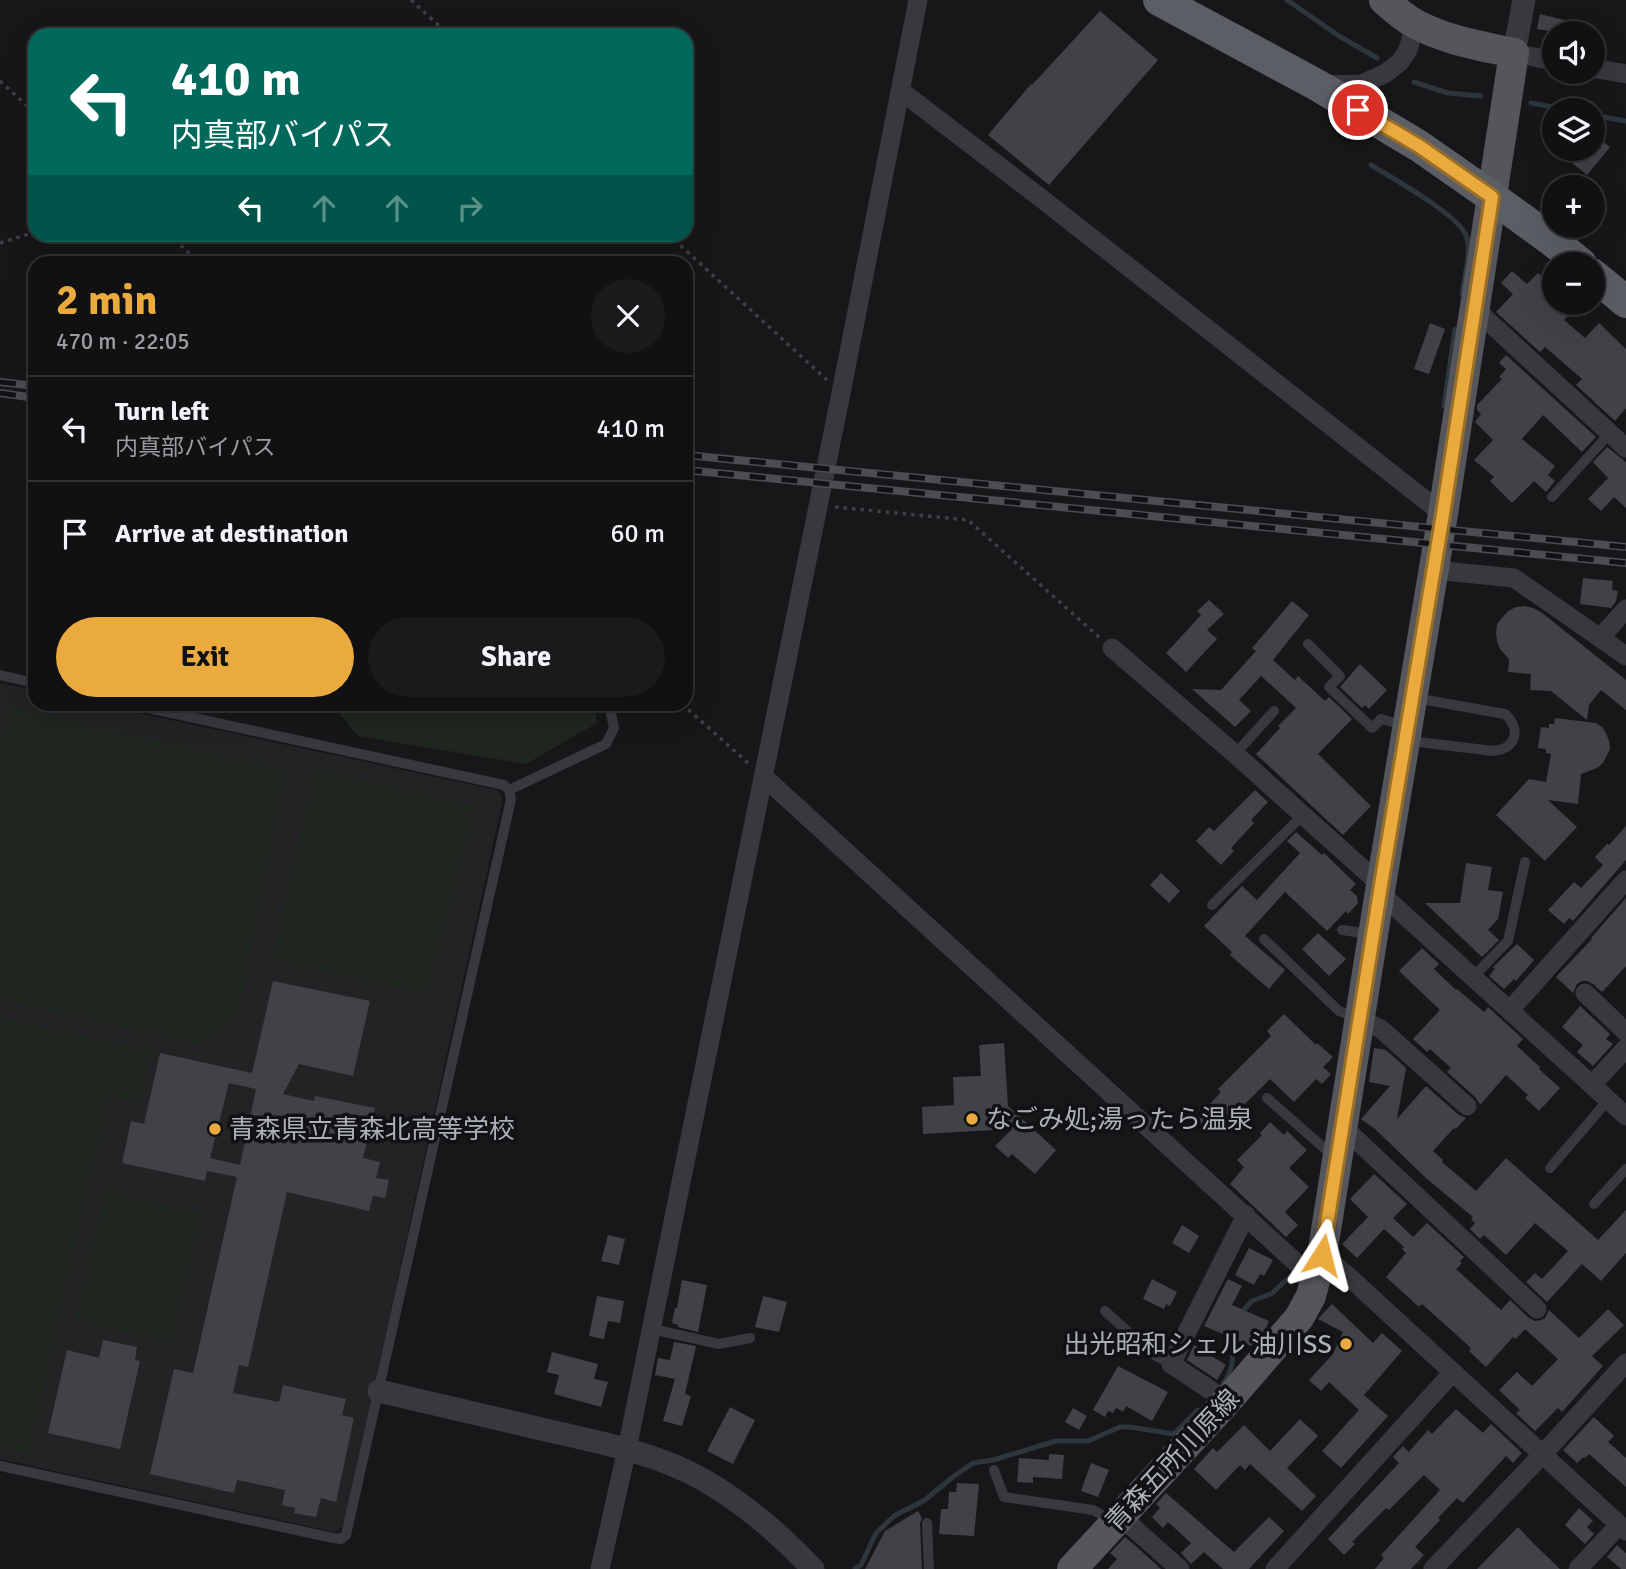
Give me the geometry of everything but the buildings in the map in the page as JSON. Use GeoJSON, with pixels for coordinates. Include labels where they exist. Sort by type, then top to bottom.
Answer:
{"type":"FeatureCollection","features":[{"type":"Feature","properties":{"kind":"highway"},"geometry":{"type":"LineString","coordinates":[[1159,0],[1317,85],[1419,146],[1566,252]]}},
{"type":"Feature","properties":{"kind":"highway"},"geometry":{"type":"LineString","coordinates":[[1605,285],[1626,302]]}},
{"type":"Feature","properties":{"kind":"main road"},"geometry":{"type":"LineString","coordinates":[[1384,0],[1415,24],[1448,37],[1514,53]]}},
{"type":"Feature","properties":{"kind":"main road","name":"青森五所川原線"},"geometry":{"type":"LineString","coordinates":[[1072,1569],[1227,1401],[1299,1318],[1311,1296],[1319,1267],[1344,1128],[1373,935],[1476,310],[1514,53]]}},
{"type":"Feature","properties":{"kind":"street"},"geometry":{"type":"LineString","coordinates":[[600,1569],[652,1329],[918,0]]}},
{"type":"Feature","properties":{"kind":"street"},"geometry":{"type":"LineString","coordinates":[[1524,0],[1514,53],[1542,59]]}},
{"type":"Feature","properties":{"kind":"street"},"geometry":{"type":"LineString","coordinates":[[1317,85],[1362,84],[1387,72],[1400,62],[1408,50],[1415,24]]}},
{"type":"Feature","properties":{"kind":"street"},"geometry":{"type":"LineString","coordinates":[[1605,70],[1626,74]]}},
{"type":"Feature","properties":{"kind":"street"},"geometry":{"type":"LineString","coordinates":[[901,91],[1443,514]]}},
{"type":"Feature","properties":{"kind":"street"},"geometry":{"type":"LineString","coordinates":[[1476,310],[1626,448]]}},
{"type":"Feature","properties":{"kind":"street"},"geometry":{"type":"LineString","coordinates":[[1434,570],[1514,578],[1626,656]]}},
{"type":"Feature","properties":{"kind":"street"},"geometry":{"type":"LineString","coordinates":[[1601,637],[1626,610]]}},
{"type":"Feature","properties":{"kind":"street"},"geometry":{"type":"LineString","coordinates":[[1112,649],[1303,815],[1626,1115]]}},
{"type":"Feature","properties":{"kind":"street"},"geometry":{"type":"LineString","coordinates":[[763,776],[1198,1173],[1247,1215],[1319,1267],[1348,1276],[1623,1528],[1578,1569]]}},
{"type":"Feature","properties":{"kind":"street"},"geometry":{"type":"LineString","coordinates":[[1510,1010],[1626,880]]}},
{"type":"Feature","properties":{"kind":"street"},"geometry":{"type":"LineString","coordinates":[[1585,993],[1626,1032]]}},
{"type":"Feature","properties":{"kind":"street"},"geometry":{"type":"LineString","coordinates":[[1360,1018],[1381,1030],[1467,1106]]}},
{"type":"Feature","properties":{"kind":"street"},"geometry":{"type":"LineString","coordinates":[[1592,1084],[1626,1048]]}},
{"type":"Feature","properties":{"kind":"street"},"geometry":{"type":"LineString","coordinates":[[1344,1128],[1537,1309]]}},
{"type":"Feature","properties":{"kind":"street"},"geometry":{"type":"LineString","coordinates":[[1227,1401],[1171,1364],[1247,1215]]}},
{"type":"Feature","properties":{"kind":"street"},"geometry":{"type":"LineString","coordinates":[[1433,1569],[1626,1363]]}},
{"type":"Feature","properties":{"kind":"street"},"geometry":{"type":"LineString","coordinates":[[1275,1569],[1453,1372]]}},
{"type":"Feature","properties":{"kind":"street"},"geometry":{"type":"LineString","coordinates":[[379,1391],[627,1449],[670,1464],[702,1479],[753,1512],[791,1545],[813,1569]]}},
{"type":"Feature","properties":{"kind":"street"},"geometry":{"type":"LineString","coordinates":[[1118,1519],[1180,1569]]}},
{"type":"Feature","properties":{"kind":"lane"},"geometry":{"type":"LineString","coordinates":[[1552,497],[1610,433]]}},
{"type":"Feature","properties":{"kind":"lane"},"geometry":{"type":"LineString","coordinates":[[1308,644],[1340,676],[1329,687],[1372,728],[1381,719],[1409,722],[1505,714],[1512,720],[1515,729],[1510,746],[1493,751],[1409,722]]}},
{"type":"Feature","properties":{"kind":"lane"},"geometry":{"type":"LineString","coordinates":[[0,675],[28,681]]}},
{"type":"Feature","properties":{"kind":"lane"},"geometry":{"type":"LineString","coordinates":[[0,1466],[341,1539],[346,1535],[510,799],[509,790],[504,785],[162,711]]}},
{"type":"Feature","properties":{"kind":"lane"},"geometry":{"type":"LineString","coordinates":[[509,790],[606,744],[614,728],[611,711]]}},
{"type":"Feature","properties":{"kind":"lane"},"geometry":{"type":"LineString","coordinates":[[1235,754],[1275,711]]}},
{"type":"Feature","properties":{"kind":"lane"},"geometry":{"type":"LineString","coordinates":[[1212,905],[1303,815]]}},
{"type":"Feature","properties":{"kind":"lane"},"geometry":{"type":"LineString","coordinates":[[1474,976],[1508,941],[1525,862]]}},
{"type":"Feature","properties":{"kind":"lane"},"geometry":{"type":"LineString","coordinates":[[1342,930],[1373,935]]}},
{"type":"Feature","properties":{"kind":"lane"},"geometry":{"type":"LineString","coordinates":[[1264,939],[1339,1011],[1360,1018]]}},
{"type":"Feature","properties":{"kind":"lane"},"geometry":{"type":"LineString","coordinates":[[1268,1098],[1338,1160]]}},
{"type":"Feature","properties":{"kind":"lane"},"geometry":{"type":"LineString","coordinates":[[1550,1168],[1608,1100]]}},
{"type":"Feature","properties":{"kind":"lane"},"geometry":{"type":"LineString","coordinates":[[1594,1204],[1626,1169]]}},
{"type":"Feature","properties":{"kind":"lane"},"geometry":{"type":"LineString","coordinates":[[1105,1311],[1151,1353],[1171,1364]]}},
{"type":"Feature","properties":{"kind":"lane"},"geometry":{"type":"LineString","coordinates":[[652,1329],[719,1344],[750,1338]]}},
{"type":"Feature","properties":{"kind":"lane"},"geometry":{"type":"LineString","coordinates":[[994,1470],[1004,1497],[1093,1510],[1118,1519]]}},
{"type":"Feature","properties":{"kind":"lane"},"geometry":{"type":"LineString","coordinates":[[927,1523],[929,1569]]}},
{"type":"Feature","properties":{"kind":"path"},"geometry":{"type":"LineString","coordinates":[[411,0],[441,28]]}},
{"type":"Feature","properties":{"kind":"path"},"geometry":{"type":"LineString","coordinates":[[0,81],[28,107]]}},
{"type":"Feature","properties":{"kind":"path"},"geometry":{"type":"LineString","coordinates":[[0,243],[28,234]]}},
{"type":"Feature","properties":{"kind":"path"},"geometry":{"type":"LineString","coordinates":[[177,242],[192,256]]}},
{"type":"Feature","properties":{"kind":"path"},"geometry":{"type":"LineString","coordinates":[[677,242],[692,256]]}},
{"type":"Feature","properties":{"kind":"path"},"geometry":{"type":"LineString","coordinates":[[693,257],[841,393]]}},
{"type":"Feature","properties":{"kind":"path"},"geometry":{"type":"LineString","coordinates":[[817,505],[968,520],[1112,649]]}},
{"type":"Feature","properties":{"kind":"path"},"geometry":{"type":"LineString","coordinates":[[690,711],[763,776]]}},
{"type":"Feature","properties":{"kind":"shaded area","name":"青森県立青森北高等学校"},"geometry":{"type":"Polygon","coordinates":[[[0,683],[28,689],[28,711],[129,711],[497,790],[503,799],[343,1527],[334,1532],[0,1459],[0,683]]]}},
{"type":"Feature","properties":{"kind":"shaded area"},"geometry":{"type":"Polygon","coordinates":[[[10,706],[287,771],[238,1017],[201,1045],[0,1000],[0,746],[10,706]]]}},
{"type":"Feature","properties":{"kind":"shaded area"},"geometry":{"type":"Polygon","coordinates":[[[338,711],[596,711],[597,723],[526,764],[358,736],[338,711]]]}},
{"type":"Feature","properties":{"kind":"shaded area"},"geometry":{"type":"Polygon","coordinates":[[[315,769],[476,806],[427,995],[272,960],[315,769]]]}},
{"type":"Feature","properties":{"kind":"shaded area"},"geometry":{"type":"Polygon","coordinates":[[[0,1017],[152,1049],[141,1103],[109,1097],[29,1454],[0,1447],[0,1017]]]}},
{"type":"Feature","properties":{"kind":"shaded area"},"geometry":{"type":"Polygon","coordinates":[[[105,1191],[202,1213],[172,1343],[75,1321],[105,1191]]]}},
{"type":"Feature","properties":{"kind":"waterway"},"geometry":{"type":"LineString","coordinates":[[1287,0],[1377,58]]}},
{"type":"Feature","properties":{"kind":"waterway"},"geometry":{"type":"LineString","coordinates":[[1414,82],[1448,93],[1481,96]]}},
{"type":"Feature","properties":{"kind":"waterway"},"geometry":{"type":"LineString","coordinates":[[1531,103],[1542,105]]}},
{"type":"Feature","properties":{"kind":"waterway"},"geometry":{"type":"LineString","coordinates":[[1605,117],[1626,121]]}},
{"type":"Feature","properties":{"kind":"waterway"},"geometry":{"type":"LineString","coordinates":[[1371,165],[1423,197],[1460,226],[1468,241],[1462,294]]}},
{"type":"Feature","properties":{"kind":"waterway"},"geometry":{"type":"LineString","coordinates":[[1444,406],[1455,329]]}},
{"type":"Feature","properties":{"kind":"waterway"},"geometry":{"type":"LineString","coordinates":[[1240,1314],[1252,1301],[1271,1294],[1293,1274]]}},
{"type":"Feature","properties":{"kind":"waterway"},"geometry":{"type":"LineString","coordinates":[[1223,1384],[1231,1366],[1233,1332]]}},
{"type":"Feature","properties":{"kind":"waterway"},"geometry":{"type":"LineString","coordinates":[[855,1569],[861,1565],[876,1533],[894,1516],[925,1500],[973,1463],[993,1460],[1056,1441],[1088,1441],[1120,1427],[1174,1434],[1198,1410]]}},
{"type":"Feature","properties":{"kind":"railway"},"geometry":{"type":"LineString","coordinates":[[0,382],[28,385]]}},
{"type":"Feature","properties":{"kind":"railway"},"geometry":{"type":"LineString","coordinates":[[0,393],[28,397]]}},
{"type":"Feature","properties":{"kind":"railway"},"geometry":{"type":"LineString","coordinates":[[693,456],[1626,547]]}},
{"type":"Feature","properties":{"kind":"railway"},"geometry":{"type":"LineString","coordinates":[[693,471],[1626,563]]}},
{"type":"Feature","properties":{"kind":"place","name":"なごみ処;湯ったら温泉"},"geometry":{"type":"Point","coordinates":[972,1119]}},
{"type":"Feature","properties":{"kind":"place","name":"青森県立青森北高等学校"},"geometry":{"type":"Point","coordinates":[215,1129]}},
{"type":"Feature","properties":{"kind":"place","name":"出光昭和シェル 油川SS"},"geometry":{"type":"Point","coordinates":[1346,1344]}},
{"type":"Feature","properties":{"kind":"route"},"geometry":{"type":"LineString","coordinates":[[1322,1255],[1476,310],[1492,197],[1419,146],[1358,110]]}}]}
